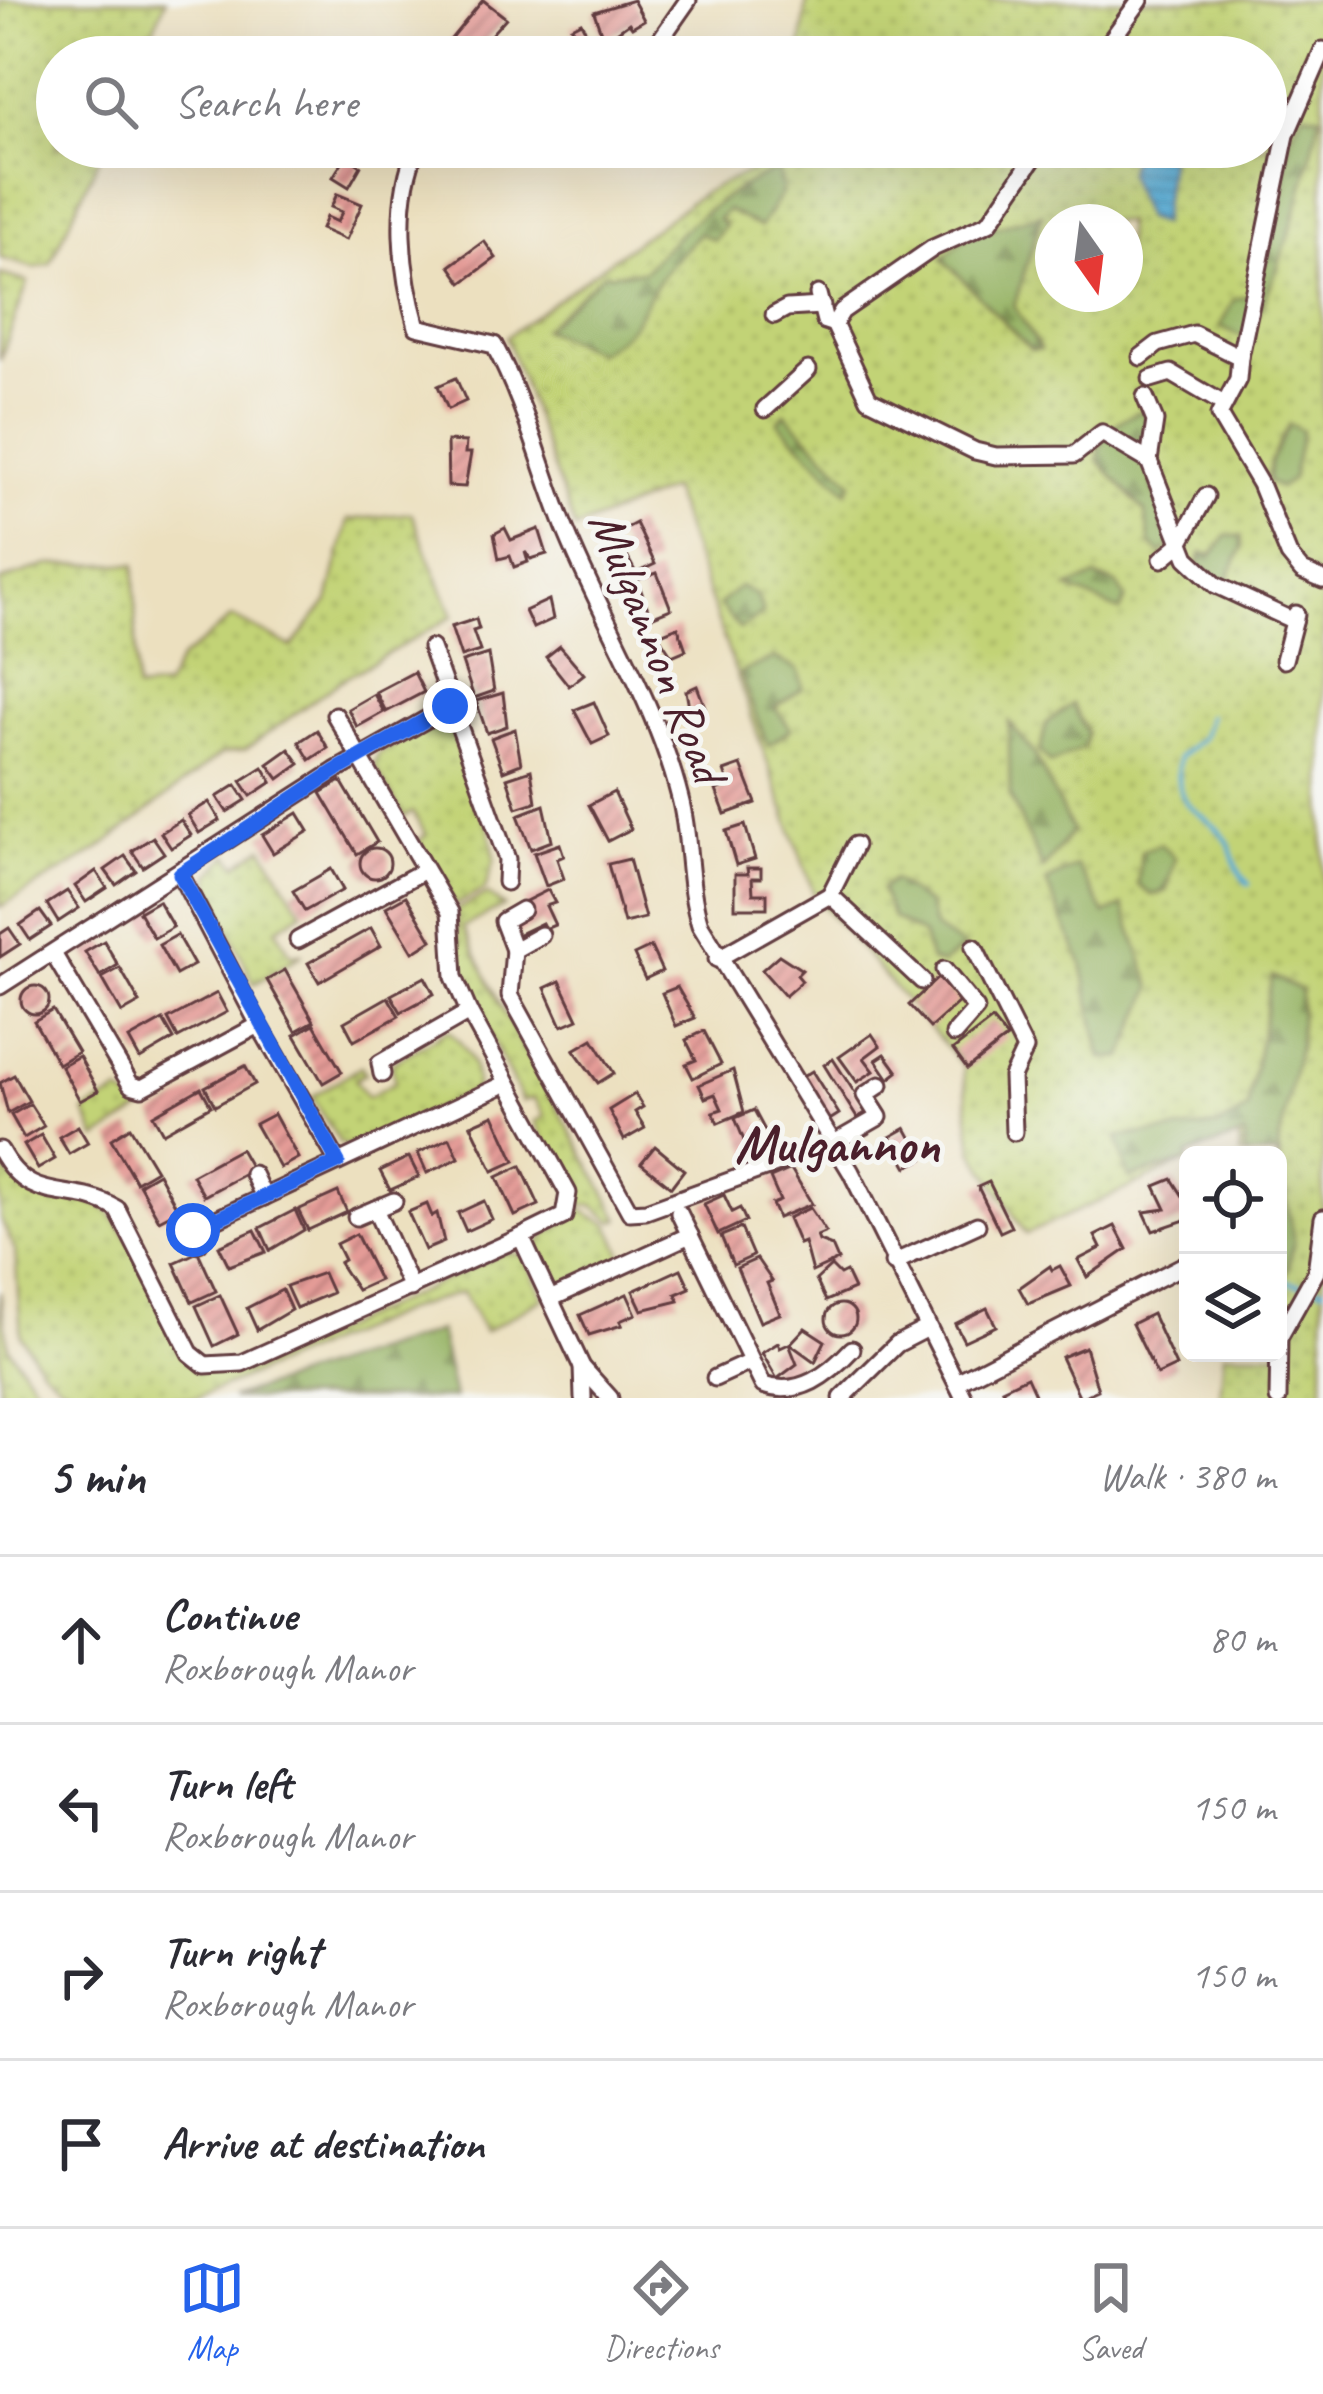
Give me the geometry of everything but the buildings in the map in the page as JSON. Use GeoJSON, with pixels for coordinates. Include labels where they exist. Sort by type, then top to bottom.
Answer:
{"type":"FeatureCollection","features":[{"type":"Feature","properties":{"kind":"street"},"geometry":{"type":"LineString","coordinates":[[663,36],[688,0]]}},
{"type":"Feature","properties":{"kind":"street"},"geometry":{"type":"LineString","coordinates":[[1114,36],[1140,0]]}},
{"type":"Feature","properties":{"kind":"street"},"geometry":{"type":"LineString","coordinates":[[1287,134],[1323,50]]}},
{"type":"Feature","properties":{"kind":"street","name":"Mulgannon Road"},"geometry":{"type":"LineString","coordinates":[[411,168],[401,199],[408,296],[417,327],[494,345],[516,386],[564,526],[626,658],[680,795],[691,895],[717,959],[834,1143],[960,1390]]}},
{"type":"Feature","properties":{"kind":"street"},"geometry":{"type":"LineString","coordinates":[[834,324],[842,311],[933,248],[989,223],[1027,168]]}},
{"type":"Feature","properties":{"kind":"street"},"geometry":{"type":"LineString","coordinates":[[1279,168],[1238,379],[1222,403],[1223,426],[1260,484],[1289,555],[1302,571],[1323,580]]}},
{"type":"Feature","properties":{"kind":"street"},"geometry":{"type":"LineString","coordinates":[[774,315],[820,300],[825,321],[834,324],[868,399],[975,451],[996,456],[1075,455],[1102,433],[1148,461]]}},
{"type":"Feature","properties":{"kind":"street"},"geometry":{"type":"LineString","coordinates":[[1141,357],[1158,344],[1194,334],[1240,357]]}},
{"type":"Feature","properties":{"kind":"street"},"geometry":{"type":"LineString","coordinates":[[765,409],[808,370]]}},
{"type":"Feature","properties":{"kind":"street"},"geometry":{"type":"LineString","coordinates":[[1151,379],[1171,373],[1222,403]]}},
{"type":"Feature","properties":{"kind":"street"},"geometry":{"type":"LineString","coordinates":[[1145,397],[1155,421],[1148,461],[1179,545],[1216,585],[1295,617],[1284,660]]}},
{"type":"Feature","properties":{"kind":"street"},"geometry":{"type":"LineString","coordinates":[[1162,559],[1179,545],[1206,496]]}},
{"type":"Feature","properties":{"kind":"street"},"geometry":{"type":"LineString","coordinates":[[431,648],[507,860],[506,882]]}},
{"type":"Feature","properties":{"kind":"street"},"geometry":{"type":"LineString","coordinates":[[0,986],[240,842],[359,757],[450,706]]}},
{"type":"Feature","properties":{"kind":"street"},"geometry":{"type":"LineString","coordinates":[[0,1150],[18,1177],[37,1190],[100,1199],[117,1209],[190,1353],[205,1365],[242,1363],[564,1216],[571,1201],[505,1084],[454,977],[450,912],[406,829],[335,715]]}},
{"type":"Feature","properties":{"kind":"street"},"geometry":{"type":"LineString","coordinates":[[717,959],[830,895],[855,845]]}},
{"type":"Feature","properties":{"kind":"street"},"geometry":{"type":"LineString","coordinates":[[301,932],[425,870]]}},
{"type":"Feature","properties":{"kind":"street"},"geometry":{"type":"LineString","coordinates":[[180,874],[278,1066],[338,1162]]}},
{"type":"Feature","properties":{"kind":"street"},"geometry":{"type":"LineString","coordinates":[[830,895],[922,981]]}},
{"type":"Feature","properties":{"kind":"street"},"geometry":{"type":"LineString","coordinates":[[522,910],[503,921],[514,950],[510,995],[630,1212],[646,1211],[834,1143],[879,1117],[865,1095],[880,1085]]}},
{"type":"Feature","properties":{"kind":"street"},"geometry":{"type":"LineString","coordinates":[[514,950],[541,935]]}},
{"type":"Feature","properties":{"kind":"street"},"geometry":{"type":"LineString","coordinates":[[974,947],[1025,1049],[1012,1077],[1014,1132]]}},
{"type":"Feature","properties":{"kind":"street"},"geometry":{"type":"LineString","coordinates":[[54,955],[131,1085],[142,1088],[259,1025]]}},
{"type":"Feature","properties":{"kind":"street"},"geometry":{"type":"LineString","coordinates":[[944,970],[976,1010],[953,1034]]}},
{"type":"Feature","properties":{"kind":"street"},"geometry":{"type":"LineString","coordinates":[[382,1074],[380,1063],[469,1012]]}},
{"type":"Feature","properties":{"kind":"street"},"geometry":{"type":"LineString","coordinates":[[199,1243],[193,1230],[505,1084]]}},
{"type":"Feature","properties":{"kind":"street"},"geometry":{"type":"LineString","coordinates":[[253,1174],[263,1197]]}},
{"type":"Feature","properties":{"kind":"street"},"geometry":{"type":"LineString","coordinates":[[356,1216],[394,1201]]}},
{"type":"Feature","properties":{"kind":"street"},"geometry":{"type":"LineString","coordinates":[[375,1209],[411,1288]]}},
{"type":"Feature","properties":{"kind":"street"},"geometry":{"type":"LineString","coordinates":[[680,1213],[764,1385],[790,1391],[817,1380],[852,1349]]}},
{"type":"Feature","properties":{"kind":"street"},"geometry":{"type":"LineString","coordinates":[[1278,1398],[1279,1338],[1319,1270],[1323,1218]]}},
{"type":"Feature","properties":{"kind":"street"},"geometry":{"type":"LineString","coordinates":[[893,1263],[977,1225]]}},
{"type":"Feature","properties":{"kind":"street"},"geometry":{"type":"LineString","coordinates":[[552,1298],[690,1235]]}},
{"type":"Feature","properties":{"kind":"street"},"geometry":{"type":"LineString","coordinates":[[521,1237],[582,1367],[610,1398]]}},
{"type":"Feature","properties":{"kind":"street"},"geometry":{"type":"LineString","coordinates":[[960,1390],[1179,1268]]}},
{"type":"Feature","properties":{"kind":"street"},"geometry":{"type":"LineString","coordinates":[[842,1398],[897,1344],[928,1328]]}},
{"type":"Feature","properties":{"kind":"street"},"geometry":{"type":"LineString","coordinates":[[715,1378],[750,1362]]}},
{"type":"Feature","properties":{"kind":"street"},"geometry":{"type":"LineString","coordinates":[[582,1367],[583,1398]]}},
{"type":"Feature","properties":{"kind":"green space"},"geometry":{"type":"Polygon","coordinates":[[[0,0],[166,0],[150,36],[36,36],[36,168],[94,168],[50,264],[35,268],[0,258],[0,0]]]}},
{"type":"Feature","properties":{"kind":"green space"},"geometry":{"type":"Polygon","coordinates":[[[807,0],[1323,0],[1323,1398],[1220,1398],[1223,1362],[1287,1362],[1287,1146],[1240,1146],[1239,1137],[1214,1146],[1179,1146],[1179,1165],[1026,1234],[973,1150],[963,1066],[815,897],[671,489],[575,529],[506,337],[702,193],[758,168],[1287,168],[1287,36],[803,36],[807,0]]]}},
{"type":"Feature","properties":{"kind":"green space"},"geometry":{"type":"Polygon","coordinates":[[[1303,112],[1320,115],[1281,256],[1247,339],[1220,326],[1234,299],[1255,294],[1282,204],[1289,138],[1303,112]]]}},
{"type":"Feature","properties":{"kind":"green space"},"geometry":{"type":"Polygon","coordinates":[[[778,169],[782,193],[760,227],[727,210],[718,219],[725,225],[714,240],[699,233],[660,278],[631,327],[613,343],[598,352],[543,329],[603,274],[644,271],[705,212],[778,169]]]}},
{"type":"Feature","properties":{"kind":"green space"},"geometry":{"type":"Polygon","coordinates":[[[1035,216],[1035,237],[1014,306],[1040,349],[1031,350],[942,258],[969,235],[1035,216]]]}},
{"type":"Feature","properties":{"kind":"green space"},"geometry":{"type":"Polygon","coordinates":[[[0,274],[28,282],[0,361],[0,274]]]}},
{"type":"Feature","properties":{"kind":"green space"},"geometry":{"type":"Polygon","coordinates":[[[1145,410],[1154,489],[1173,544],[1162,554],[1150,544],[1145,512],[1098,460],[1113,428],[1145,410]]]}},
{"type":"Feature","properties":{"kind":"green space"},"geometry":{"type":"Polygon","coordinates":[[[785,413],[852,482],[847,491],[778,422],[785,413]]]}},
{"type":"Feature","properties":{"kind":"green space"},"geometry":{"type":"Polygon","coordinates":[[[1289,424],[1302,431],[1292,479],[1280,488],[1268,482],[1270,462],[1289,424]]]}},
{"type":"Feature","properties":{"kind":"green space"},"geometry":{"type":"Polygon","coordinates":[[[411,513],[453,616],[337,683],[245,750],[221,754],[98,850],[0,907],[0,581],[48,565],[135,564],[136,690],[165,687],[180,660],[232,617],[292,647],[328,601],[348,520],[411,513]]]}},
{"type":"Feature","properties":{"kind":"green space"},"geometry":{"type":"Polygon","coordinates":[[[1226,536],[1241,536],[1242,549],[1225,584],[1198,565],[1202,553],[1213,555],[1226,536]]]}},
{"type":"Feature","properties":{"kind":"green space"},"geometry":{"type":"Polygon","coordinates":[[[1095,577],[1117,584],[1126,598],[1120,611],[1068,588],[1095,577]]]}},
{"type":"Feature","properties":{"kind":"green space"},"geometry":{"type":"Polygon","coordinates":[[[740,586],[757,596],[763,613],[740,629],[719,605],[740,586]]]}},
{"type":"Feature","properties":{"kind":"green space"},"geometry":{"type":"Polygon","coordinates":[[[774,658],[798,670],[803,688],[775,708],[791,729],[768,746],[740,673],[774,658]]]}},
{"type":"Feature","properties":{"kind":"green space"},"geometry":{"type":"Polygon","coordinates":[[[1072,704],[1087,734],[1083,748],[1051,763],[1040,752],[1046,723],[1072,704]]]}},
{"type":"Feature","properties":{"kind":"green space"},"geometry":{"type":"Polygon","coordinates":[[[441,720],[451,728],[489,828],[495,859],[485,889],[455,905],[418,841],[426,835],[413,812],[404,817],[374,765],[378,754],[441,720]]]}},
{"type":"Feature","properties":{"kind":"green space"},"geometry":{"type":"Polygon","coordinates":[[[1009,722],[1035,755],[1072,831],[1043,869],[1010,796],[1009,722]]]}},
{"type":"Feature","properties":{"kind":"green space"},"geometry":{"type":"Polygon","coordinates":[[[1160,844],[1175,858],[1166,891],[1152,895],[1138,885],[1141,852],[1160,844]]]}},
{"type":"Feature","properties":{"kind":"green space"},"geometry":{"type":"Polygon","coordinates":[[[263,847],[302,912],[276,929],[291,955],[303,954],[254,984],[211,890],[210,875],[229,855],[237,865],[263,847]]]}},
{"type":"Feature","properties":{"kind":"green space"},"geometry":{"type":"Polygon","coordinates":[[[1077,866],[1105,914],[1123,906],[1152,988],[1123,1057],[1102,1058],[1082,963],[1046,882],[1077,866]]]}},
{"type":"Feature","properties":{"kind":"green space"},"geometry":{"type":"Polygon","coordinates":[[[893,880],[928,905],[934,928],[964,947],[942,964],[930,961],[923,935],[892,917],[881,889],[893,880]]]}},
{"type":"Feature","properties":{"kind":"green space"},"geometry":{"type":"Polygon","coordinates":[[[487,894],[504,906],[463,927],[502,1009],[620,1219],[613,1221],[593,1205],[578,1205],[535,1122],[545,1116],[534,1098],[522,1101],[462,977],[456,910],[487,894]]]}},
{"type":"Feature","properties":{"kind":"green space"},"geometry":{"type":"Polygon","coordinates":[[[1272,976],[1301,990],[1299,1046],[1278,1146],[1245,1146],[1245,1135],[1214,1146],[1179,1146],[1179,1164],[1129,1178],[1117,1137],[1219,1126],[1247,1110],[1272,976]]]}},
{"type":"Feature","properties":{"kind":"green space"},"geometry":{"type":"Polygon","coordinates":[[[448,1030],[470,1056],[476,1089],[355,1147],[340,1143],[312,1097],[361,1066],[365,1073],[355,1080],[367,1097],[395,1082],[392,1063],[448,1030]]]}},
{"type":"Feature","properties":{"kind":"green space"},"geometry":{"type":"Polygon","coordinates":[[[119,1093],[144,1109],[97,1139],[85,1112],[119,1093]]]}},
{"type":"Feature","properties":{"kind":"green space"},"geometry":{"type":"Polygon","coordinates":[[[0,1166],[30,1192],[86,1200],[111,1215],[200,1367],[224,1372],[260,1365],[506,1252],[525,1256],[543,1298],[484,1332],[462,1292],[409,1309],[197,1398],[76,1398],[40,1366],[21,1336],[15,1251],[0,1218],[0,1166]]]}},
{"type":"Feature","properties":{"kind":"green space"},"geometry":{"type":"Polygon","coordinates":[[[1287,1201],[1294,1242],[1287,1272],[1287,1201]]]}},
{"type":"Feature","properties":{"kind":"green space"},"geometry":{"type":"Polygon","coordinates":[[[579,1209],[609,1224],[625,1260],[556,1287],[538,1246],[579,1209]]]}},
{"type":"Feature","properties":{"kind":"green space"},"geometry":{"type":"Polygon","coordinates":[[[0,1291],[8,1347],[44,1398],[0,1398],[0,1291]]]}},
{"type":"Feature","properties":{"kind":"green space"},"geometry":{"type":"Polygon","coordinates":[[[439,1331],[454,1398],[231,1398],[439,1331]]]}},
{"type":"Feature","properties":{"kind":"water"},"geometry":{"type":"Polygon","coordinates":[[[1129,168],[1168,168],[1161,224],[1145,219],[1143,204],[1129,168]]]}},
{"type":"Feature","properties":{"kind":"waterway"},"geometry":{"type":"LineString","coordinates":[[1209,716],[1202,738],[1179,757],[1180,790],[1220,831],[1249,884]]}},
{"type":"Feature","properties":{"kind":"waterway"},"geometry":{"type":"LineString","coordinates":[[1287,1281],[1302,1285]]}},
{"type":"Feature","properties":{"kind":"waterway"},"geometry":{"type":"LineString","coordinates":[[1317,1287],[1323,1289]]}},
{"type":"Feature","properties":{"kind":"district","name":"Mulgannon"},"geometry":{"type":"Point","coordinates":[837,1143]}},
{"type":"Feature","properties":{"kind":"route"},"geometry":{"type":"LineString","coordinates":[[193,1230],[338,1162],[267,1042],[180,874],[335,771],[450,706]]}}]}
